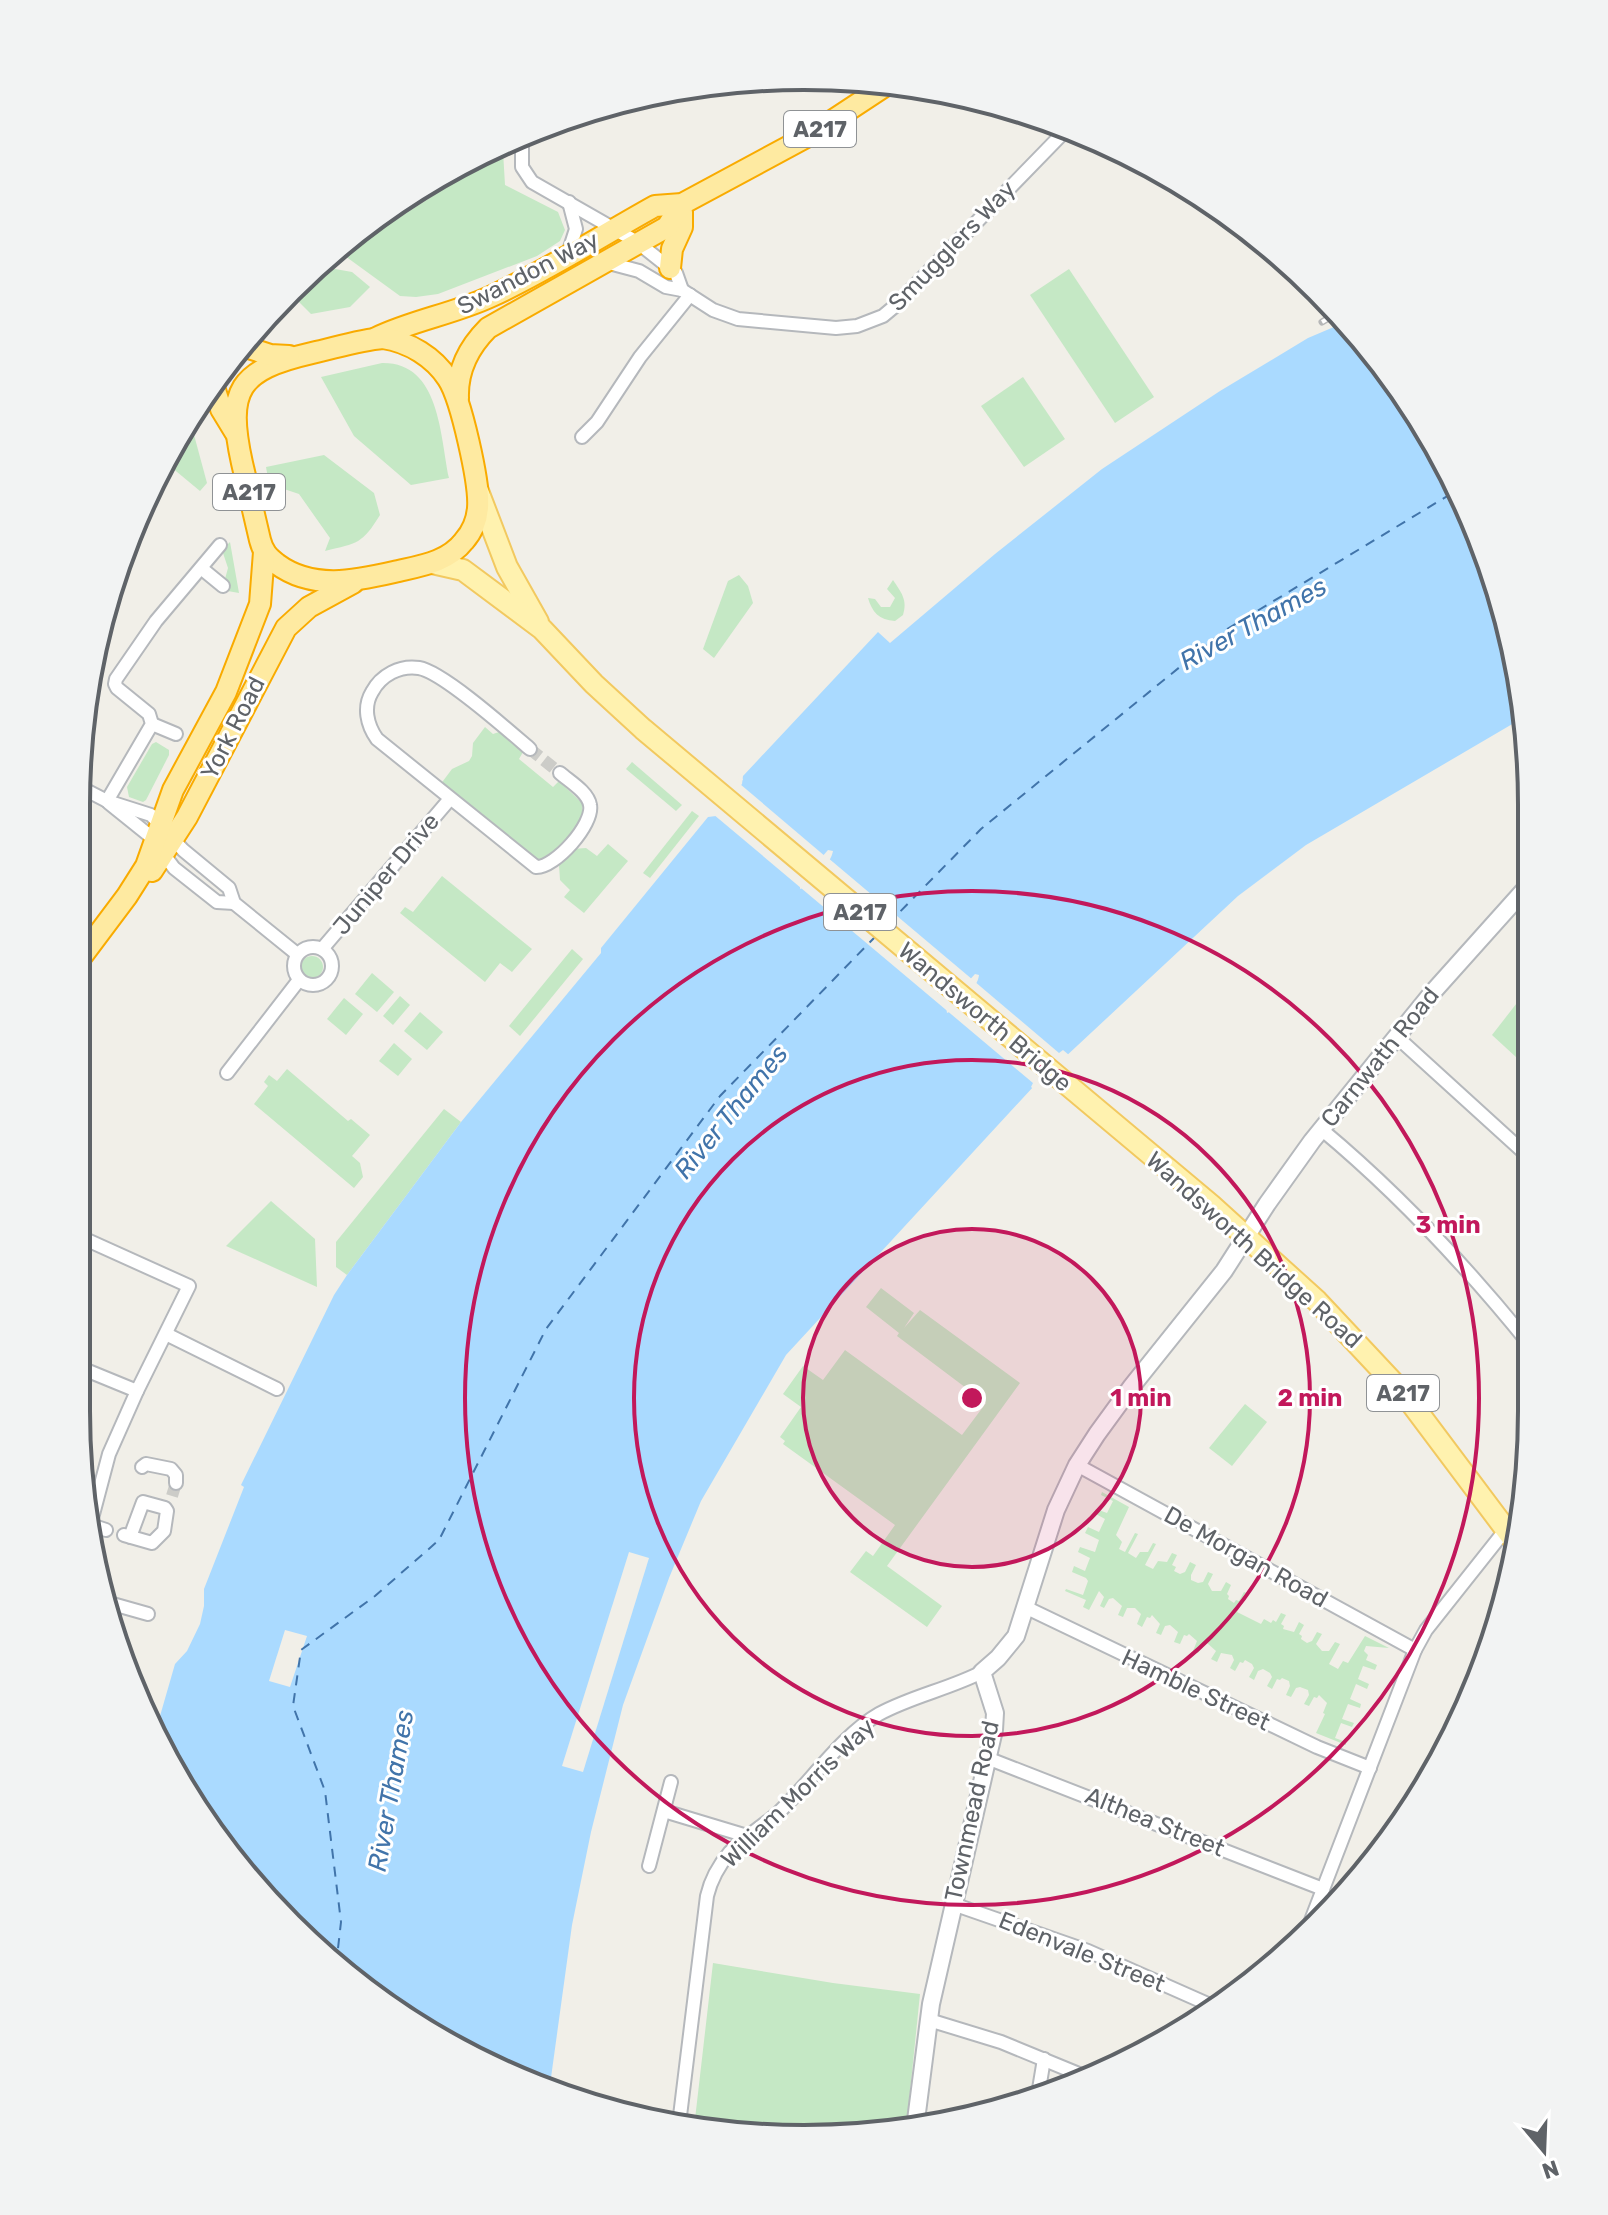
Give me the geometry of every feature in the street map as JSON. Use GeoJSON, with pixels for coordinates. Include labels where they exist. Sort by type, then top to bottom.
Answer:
{"type":"FeatureCollection","features":[{"type":"Feature","properties":{"kind":"highway","name":"Swandon Way"},"geometry":{"type":"LineString","coordinates":[[372,339],[402,325],[456,311],[493,296],[655,206],[682,204],[812,134],[873,94]]}},
{"type":"Feature","properties":{"kind":"highway","name":"Swandon Way"},"geometry":{"type":"LineString","coordinates":[[458,404],[458,385],[464,362],[488,328],[667,227],[682,204]]}},
{"type":"Feature","properties":{"kind":"highway"},"geometry":{"type":"LineString","coordinates":[[670,268],[672,249],[682,227],[682,204]]}},
{"type":"Feature","properties":{"kind":"highway","name":"A217"},"geometry":{"type":"LineString","coordinates":[[372,339],[394,340],[424,354],[447,378],[458,404],[477,489],[478,511],[471,532],[457,549],[432,563],[356,581],[307,579],[288,571],[264,552],[235,432],[236,401],[252,377],[276,363],[305,355],[372,339]]}},
{"type":"Feature","properties":{"kind":"highway"},"geometry":{"type":"LineString","coordinates":[[254,349],[281,356],[305,355]]}},
{"type":"Feature","properties":{"kind":"highway"},"geometry":{"type":"LineString","coordinates":[[217,397],[235,432]]}},
{"type":"Feature","properties":{"kind":"highway","name":"York Road"},"geometry":{"type":"LineString","coordinates":[[164,840],[173,790],[217,710],[253,627],[260,604],[264,552]]}},
{"type":"Feature","properties":{"kind":"highway","name":"York Road"},"geometry":{"type":"LineString","coordinates":[[90,941],[127,896],[164,840],[286,628],[309,607],[356,581]]}},
{"type":"Feature","properties":{"kind":"main road","name":"A217"},"geometry":{"type":"LineString","coordinates":[[477,489],[507,567],[542,629]]}},
{"type":"Feature","properties":{"kind":"main road","name":"A217"},"geometry":{"type":"LineString","coordinates":[[432,563],[463,570],[542,629]]}},
{"type":"Feature","properties":{"kind":"main road","name":"Wandsworth Bridge"},"geometry":{"type":"LineString","coordinates":[[542,629],[619,708],[1101,1115]]}},
{"type":"Feature","properties":{"kind":"main road","name":"Wandsworth Bridge Road"},"geometry":{"type":"LineString","coordinates":[[1101,1115],[1217,1209],[1317,1301],[1405,1395],[1507,1530]]}},
{"type":"Feature","properties":{"kind":"street","name":"Smugglers Way"},"geometry":{"type":"LineString","coordinates":[[604,262],[628,266],[666,287],[686,292],[713,310],[738,319],[836,328],[857,326],[874,320],[895,306],[1059,137]]}},
{"type":"Feature","properties":{"kind":"street"},"geometry":{"type":"LineString","coordinates":[[522,148],[521,159],[528,177],[539,187],[637,242],[676,273],[686,292],[597,422],[582,437]]}},
{"type":"Feature","properties":{"kind":"street"},"geometry":{"type":"LineString","coordinates":[[568,254],[576,229],[569,202]]}},
{"type":"Feature","properties":{"kind":"street"},"geometry":{"type":"LineString","coordinates":[[107,801],[152,724],[149,714],[117,688],[116,679],[156,621],[220,545]]}},
{"type":"Feature","properties":{"kind":"street"},"geometry":{"type":"LineString","coordinates":[[201,568],[223,586]]}},
{"type":"Feature","properties":{"kind":"street","name":"Juniper Drive"},"geometry":{"type":"LineString","coordinates":[[530,749],[428,671],[406,667],[383,677],[368,702],[367,718],[372,733],[449,800],[530,864],[543,868],[556,860],[586,824],[590,814],[586,796],[560,773]]}},
{"type":"Feature","properties":{"kind":"street"},"geometry":{"type":"LineString","coordinates":[[152,724],[176,734]]}},
{"type":"Feature","properties":{"kind":"street"},"geometry":{"type":"LineString","coordinates":[[90,793],[183,850],[229,888],[234,903],[297,954],[293,965],[299,980],[227,1073]]}},
{"type":"Feature","properties":{"kind":"street","name":"Juniper Drive"},"geometry":{"type":"LineString","coordinates":[[322,949],[449,800]]}},
{"type":"Feature","properties":{"kind":"street"},"geometry":{"type":"LineString","coordinates":[[107,801],[145,811],[164,840],[174,868],[217,902],[234,903]]}},
{"type":"Feature","properties":{"kind":"street","name":"Carnwath Road"},"geometry":{"type":"LineString","coordinates":[[1245,1237],[1321,1129],[1462,958],[1518,897]]}},
{"type":"Feature","properties":{"kind":"street","name":"Juniper Drive"},"geometry":{"type":"LineString","coordinates":[[297,954],[306,948],[322,949]]}},
{"type":"Feature","properties":{"kind":"street","name":"Juniper Drive"},"geometry":{"type":"LineString","coordinates":[[299,980],[310,986],[327,979],[332,963],[322,949]]}},
{"type":"Feature","properties":{"kind":"street"},"geometry":{"type":"LineString","coordinates":[[1397,1037],[1518,1147]]}},
{"type":"Feature","properties":{"kind":"street"},"geometry":{"type":"LineString","coordinates":[[1321,1129],[1444,1246],[1518,1331]]}},
{"type":"Feature","properties":{"kind":"street"},"geometry":{"type":"LineString","coordinates":[[982,1672],[1016,1636],[1047,1532],[1077,1465],[1132,1386],[1224,1271],[1245,1237]]}},
{"type":"Feature","properties":{"kind":"street"},"geometry":{"type":"LineString","coordinates":[[90,1241],[189,1286],[109,1454],[96,1504]]}},
{"type":"Feature","properties":{"kind":"street"},"geometry":{"type":"LineString","coordinates":[[166,1334],[277,1389]]}},
{"type":"Feature","properties":{"kind":"street"},"geometry":{"type":"LineString","coordinates":[[90,1372],[137,1391]]}},
{"type":"Feature","properties":{"kind":"street"},"geometry":{"type":"LineString","coordinates":[[142,1467],[146,1464],[171,1469],[176,1475],[176,1483]]}},
{"type":"Feature","properties":{"kind":"street","name":"De Morgan Road"},"geometry":{"type":"LineString","coordinates":[[1077,1465],[1415,1650]]}},
{"type":"Feature","properties":{"kind":"street"},"geometry":{"type":"LineString","coordinates":[[167,1511],[143,1502],[127,1536],[152,1543],[159,1538],[164,1531],[172,1496]]}},
{"type":"Feature","properties":{"kind":"street"},"geometry":{"type":"LineString","coordinates":[[100,1528],[106,1530]]}},
{"type":"Feature","properties":{"kind":"street"},"geometry":{"type":"LineString","coordinates":[[1315,1909],[1415,1650],[1426,1630],[1505,1544]]}},
{"type":"Feature","properties":{"kind":"street"},"geometry":{"type":"LineString","coordinates":[[117,1605],[148,1614]]}},
{"type":"Feature","properties":{"kind":"street","name":"Hamble Street"},"geometry":{"type":"LineString","coordinates":[[1025,1607],[1317,1747],[1370,1768]]}},
{"type":"Feature","properties":{"kind":"street","name":"Townmead Road"},"geometry":{"type":"LineString","coordinates":[[917,2116],[929,2020],[994,1730],[995,1713],[982,1672]]}},
{"type":"Feature","properties":{"kind":"street","name":"William Morris Way"},"geometry":{"type":"LineString","coordinates":[[680,2114],[709,1888],[722,1863],[747,1836],[780,1811],[846,1742],[876,1716],[919,1695],[958,1684],[982,1672]]}},
{"type":"Feature","properties":{"kind":"street","name":"Althea Street"},"geometry":{"type":"LineString","coordinates":[[987,1758],[1323,1889]]}},
{"type":"Feature","properties":{"kind":"street"},"geometry":{"type":"LineString","coordinates":[[649,1866],[671,1782]]}},
{"type":"Feature","properties":{"kind":"street"},"geometry":{"type":"LineString","coordinates":[[664,1811],[747,1836]]}},
{"type":"Feature","properties":{"kind":"street","name":"Edenvale Street"},"geometry":{"type":"LineString","coordinates":[[953,1904],[1088,1951],[1204,2003]]}},
{"type":"Feature","properties":{"kind":"street"},"geometry":{"type":"LineString","coordinates":[[929,2020],[989,2038],[1074,2072]]}},
{"type":"Feature","properties":{"kind":"street"},"geometry":{"type":"LineString","coordinates":[[1040,2085],[1044,2059]]}},
{"type":"Feature","properties":{"kind":"green space"},"geometry":{"type":"Polygon","coordinates":[[[503,157],[505,185],[558,212],[565,230],[560,241],[537,256],[438,294],[416,297],[400,296],[346,257],[381,230],[456,181],[503,157]]]}},
{"type":"Feature","properties":{"kind":"green space"},"geometry":{"type":"Polygon","coordinates":[[[332,268],[352,272],[370,287],[350,307],[311,314],[298,301],[332,268]]]}},
{"type":"Feature","properties":{"kind":"green space"},"geometry":{"type":"Polygon","coordinates":[[[1069,269],[1154,397],[1115,423],[1030,295],[1069,269]]]}},
{"type":"Feature","properties":{"kind":"green space"},"geometry":{"type":"Polygon","coordinates":[[[382,363],[401,366],[416,374],[426,388],[439,422],[449,478],[411,485],[354,436],[321,377],[382,363]]]}},
{"type":"Feature","properties":{"kind":"green space"},"geometry":{"type":"Polygon","coordinates":[[[1023,377],[1065,439],[1024,467],[981,406],[1023,377]]]}},
{"type":"Feature","properties":{"kind":"green space"},"geometry":{"type":"Polygon","coordinates":[[[194,434],[207,483],[200,491],[174,469],[194,434]]]}},
{"type":"Feature","properties":{"kind":"green space"},"geometry":{"type":"Polygon","coordinates":[[[324,455],[374,493],[380,515],[358,541],[325,551],[330,538],[299,494],[269,484],[266,467],[324,455]]]}},
{"type":"Feature","properties":{"kind":"green space"},"geometry":{"type":"Polygon","coordinates":[[[230,542],[239,593],[222,590],[228,568],[222,550],[230,542]]]}},
{"type":"Feature","properties":{"kind":"green space"},"geometry":{"type":"Polygon","coordinates":[[[739,575],[748,586],[753,603],[714,658],[703,649],[728,581],[739,575]]]}},
{"type":"Feature","properties":{"kind":"green space"},"geometry":{"type":"Polygon","coordinates":[[[893,580],[905,605],[903,615],[895,621],[877,614],[868,598],[875,599],[881,607],[890,607],[895,598],[887,589],[893,580]]]}},
{"type":"Feature","properties":{"kind":"green space"},"geometry":{"type":"Polygon","coordinates":[[[485,727],[493,734],[499,732],[523,752],[519,759],[553,787],[559,781],[582,803],[583,817],[553,857],[538,861],[440,785],[452,769],[469,761],[473,743],[485,727]]]}},
{"type":"Feature","properties":{"kind":"green space"},"geometry":{"type":"Polygon","coordinates":[[[156,742],[169,750],[169,755],[143,802],[129,797],[127,787],[156,742]]]}},
{"type":"Feature","properties":{"kind":"green space"},"geometry":{"type":"Polygon","coordinates":[[[632,762],[682,805],[676,811],[626,769],[632,762]]]}},
{"type":"Feature","properties":{"kind":"green space"},"geometry":{"type":"Polygon","coordinates":[[[692,811],[699,816],[650,878],[643,873],[692,811]]]}},
{"type":"Feature","properties":{"kind":"green space"},"geometry":{"type":"Polygon","coordinates":[[[608,844],[628,861],[584,913],[564,897],[570,890],[560,880],[559,865],[572,849],[586,848],[597,856],[608,844]]]}},
{"type":"Feature","properties":{"kind":"green space"},"geometry":{"type":"Polygon","coordinates":[[[442,876],[532,949],[512,972],[500,963],[485,982],[400,913],[405,907],[413,912],[442,876]]]}},
{"type":"Feature","properties":{"kind":"green space"},"geometry":{"type":"Polygon","coordinates":[[[572,949],[583,959],[520,1036],[509,1026],[572,949]]]}},
{"type":"Feature","properties":{"kind":"green space"},"geometry":{"type":"Polygon","coordinates":[[[312,956],[320,959],[323,967],[320,975],[312,978],[304,975],[301,967],[304,959],[312,956]]]}},
{"type":"Feature","properties":{"kind":"green space"},"geometry":{"type":"Polygon","coordinates":[[[372,973],[394,992],[377,1012],[355,994],[372,973]]]}},
{"type":"Feature","properties":{"kind":"green space"},"geometry":{"type":"Polygon","coordinates":[[[400,996],[410,1005],[393,1025],[383,1016],[400,996]]]}},
{"type":"Feature","properties":{"kind":"green space"},"geometry":{"type":"Polygon","coordinates":[[[344,998],[363,1014],[346,1035],[327,1019],[344,998]]]}},
{"type":"Feature","properties":{"kind":"green space"},"geometry":{"type":"Polygon","coordinates":[[[1518,1002],[1518,1059],[1492,1035],[1518,1002]]]}},
{"type":"Feature","properties":{"kind":"green space"},"geometry":{"type":"Polygon","coordinates":[[[420,1012],[443,1032],[427,1050],[404,1031],[420,1012]]]}},
{"type":"Feature","properties":{"kind":"green space"},"geometry":{"type":"Polygon","coordinates":[[[394,1043],[412,1059],[398,1076],[379,1061],[394,1043]]]}},
{"type":"Feature","properties":{"kind":"green space"},"geometry":{"type":"Polygon","coordinates":[[[287,1069],[348,1121],[351,1119],[370,1135],[352,1156],[360,1163],[363,1177],[354,1188],[254,1104],[268,1086],[264,1082],[269,1075],[277,1081],[287,1069]]]}},
{"type":"Feature","properties":{"kind":"green space"},"geometry":{"type":"Polygon","coordinates":[[[444,1109],[461,1122],[347,1275],[336,1267],[336,1242],[444,1109]]]}},
{"type":"Feature","properties":{"kind":"green space"},"geometry":{"type":"Polygon","coordinates":[[[271,1201],[315,1239],[317,1287],[226,1246],[271,1201]]]}},
{"type":"Feature","properties":{"kind":"green space"},"geometry":{"type":"Polygon","coordinates":[[[881,1288],[914,1313],[904,1328],[920,1310],[1020,1383],[887,1566],[942,1606],[927,1627],[850,1572],[866,1551],[873,1556],[895,1525],[783,1444],[785,1441],[780,1437],[801,1407],[783,1394],[803,1366],[823,1380],[845,1350],[962,1435],[986,1403],[897,1336],[899,1333],[866,1307],[881,1288]]]}},
{"type":"Feature","properties":{"kind":"green space"},"geometry":{"type":"Polygon","coordinates":[[[1245,1404],[1267,1422],[1232,1466],[1209,1448],[1245,1404]]]}},
{"type":"Feature","properties":{"kind":"green space"},"geometry":{"type":"Polygon","coordinates":[[[1102,1492],[1129,1507],[1116,1535],[1122,1542],[1119,1549],[1125,1552],[1135,1533],[1138,1534],[1128,1553],[1136,1558],[1140,1552],[1148,1552],[1153,1543],[1156,1544],[1145,1565],[1153,1569],[1158,1561],[1167,1562],[1172,1553],[1177,1555],[1172,1565],[1176,1567],[1174,1571],[1180,1574],[1185,1572],[1190,1562],[1196,1565],[1191,1580],[1203,1582],[1208,1572],[1213,1574],[1208,1584],[1212,1591],[1221,1591],[1226,1582],[1231,1585],[1228,1599],[1234,1603],[1244,1592],[1247,1593],[1237,1612],[1261,1624],[1264,1619],[1276,1622],[1281,1613],[1286,1615],[1281,1624],[1283,1629],[1294,1632],[1299,1622],[1304,1625],[1299,1634],[1307,1643],[1317,1632],[1322,1634],[1316,1644],[1322,1651],[1329,1651],[1335,1642],[1340,1644],[1329,1664],[1338,1669],[1343,1661],[1348,1663],[1365,1636],[1389,1648],[1366,1646],[1366,1660],[1377,1665],[1375,1670],[1363,1666],[1358,1679],[1369,1684],[1367,1689],[1356,1684],[1350,1699],[1361,1704],[1360,1708],[1348,1704],[1342,1719],[1354,1723],[1352,1727],[1341,1723],[1335,1738],[1346,1742],[1346,1745],[1316,1733],[1327,1703],[1319,1695],[1309,1706],[1304,1704],[1308,1690],[1300,1687],[1291,1697],[1286,1695],[1289,1681],[1282,1678],[1277,1679],[1272,1689],[1267,1686],[1272,1677],[1270,1673],[1263,1669],[1258,1671],[1254,1680],[1249,1677],[1254,1668],[1245,1660],[1235,1671],[1230,1668],[1234,1660],[1232,1655],[1221,1653],[1217,1662],[1211,1659],[1216,1651],[1207,1643],[1202,1644],[1198,1653],[1193,1651],[1197,1641],[1189,1634],[1184,1635],[1180,1644],[1174,1642],[1178,1632],[1170,1625],[1165,1626],[1161,1635],[1156,1633],[1160,1624],[1152,1615],[1147,1617],[1142,1627],[1137,1624],[1141,1614],[1135,1608],[1127,1608],[1123,1617],[1118,1615],[1122,1606],[1113,1598],[1104,1608],[1100,1606],[1104,1597],[1099,1591],[1089,1610],[1083,1607],[1086,1600],[1065,1591],[1083,1595],[1088,1581],[1072,1572],[1074,1566],[1085,1571],[1090,1558],[1078,1552],[1080,1547],[1095,1552],[1099,1540],[1085,1533],[1088,1527],[1099,1532],[1105,1519],[1094,1513],[1096,1509],[1107,1513],[1113,1501],[1101,1495],[1102,1492]]]}},
{"type":"Feature","properties":{"kind":"green space"},"geometry":{"type":"Polygon","coordinates":[[[713,1963],[920,1994],[907,2117],[804,2125],[695,2116],[713,1963]]]}},
{"type":"Feature","properties":{"kind":"water","name":"River Thames"},"geometry":{"type":"Polygon","coordinates":[[[1335,327],[1341,333],[1398,407],[1444,488],[1464,531],[1494,619],[1513,724],[1306,845],[1238,896],[1034,1086],[786,1355],[701,1501],[623,1705],[591,1832],[572,1925],[551,2078],[531,2071],[488,2051],[407,2005],[333,1948],[267,1882],[238,1846],[210,1808],[164,1727],[160,1716],[175,1664],[187,1651],[200,1624],[204,1589],[244,1487],[241,1485],[334,1295],[347,1275],[461,1122],[601,953],[601,948],[708,817],[716,816],[742,784],[743,776],[878,632],[890,643],[1102,469],[1220,391],[1308,338],[1335,327]],[[828,850],[800,882],[800,889],[816,878],[833,851],[828,850]],[[975,974],[946,1006],[947,1013],[972,991],[979,975],[975,974]]]}},
{"type":"Feature","properties":{"kind":"pier"},"geometry":{"type":"Polygon","coordinates":[[[739,776],[743,779],[740,784],[826,857],[803,885],[827,857],[973,980],[950,1009],[974,981],[1059,1053],[1063,1050],[1069,1055],[1068,1061],[1036,1091],[1031,1087],[1033,1083],[713,814],[707,813],[714,812],[738,782],[739,776]]]}},
{"type":"Feature","properties":{"kind":"pier"},"geometry":{"type":"Polygon","coordinates":[[[629,1552],[649,1558],[583,1772],[562,1766],[629,1552]]]}},
{"type":"Feature","properties":{"kind":"pier"},"geometry":{"type":"Polygon","coordinates":[[[285,1630],[307,1636],[290,1687],[269,1681],[285,1630]]]}},
{"type":"Feature","properties":{"kind":"ferry route"},"geometry":{"type":"LineString","coordinates":[[888,924],[981,829],[1224,631],[1448,496]]}},
{"type":"Feature","properties":{"kind":"ferry route"},"geometry":{"type":"LineString","coordinates":[[338,1952],[341,1922],[325,1791],[293,1706],[301,1650],[375,1596],[439,1540],[546,1329],[720,1096],[875,937]]}},
{"type":"Feature","properties":{"kind":"tunnel"},"geometry":{"type":"LineString","coordinates":[[530,749],[560,773]]}},
{"type":"Feature","properties":{"kind":"tunnel"},"geometry":{"type":"LineString","coordinates":[[172,1496],[176,1483]]}},
{"type":"Feature","properties":{"kind":"railway"},"geometry":{"type":"LineString","coordinates":[[1322,322],[1328,319]]}}]}
